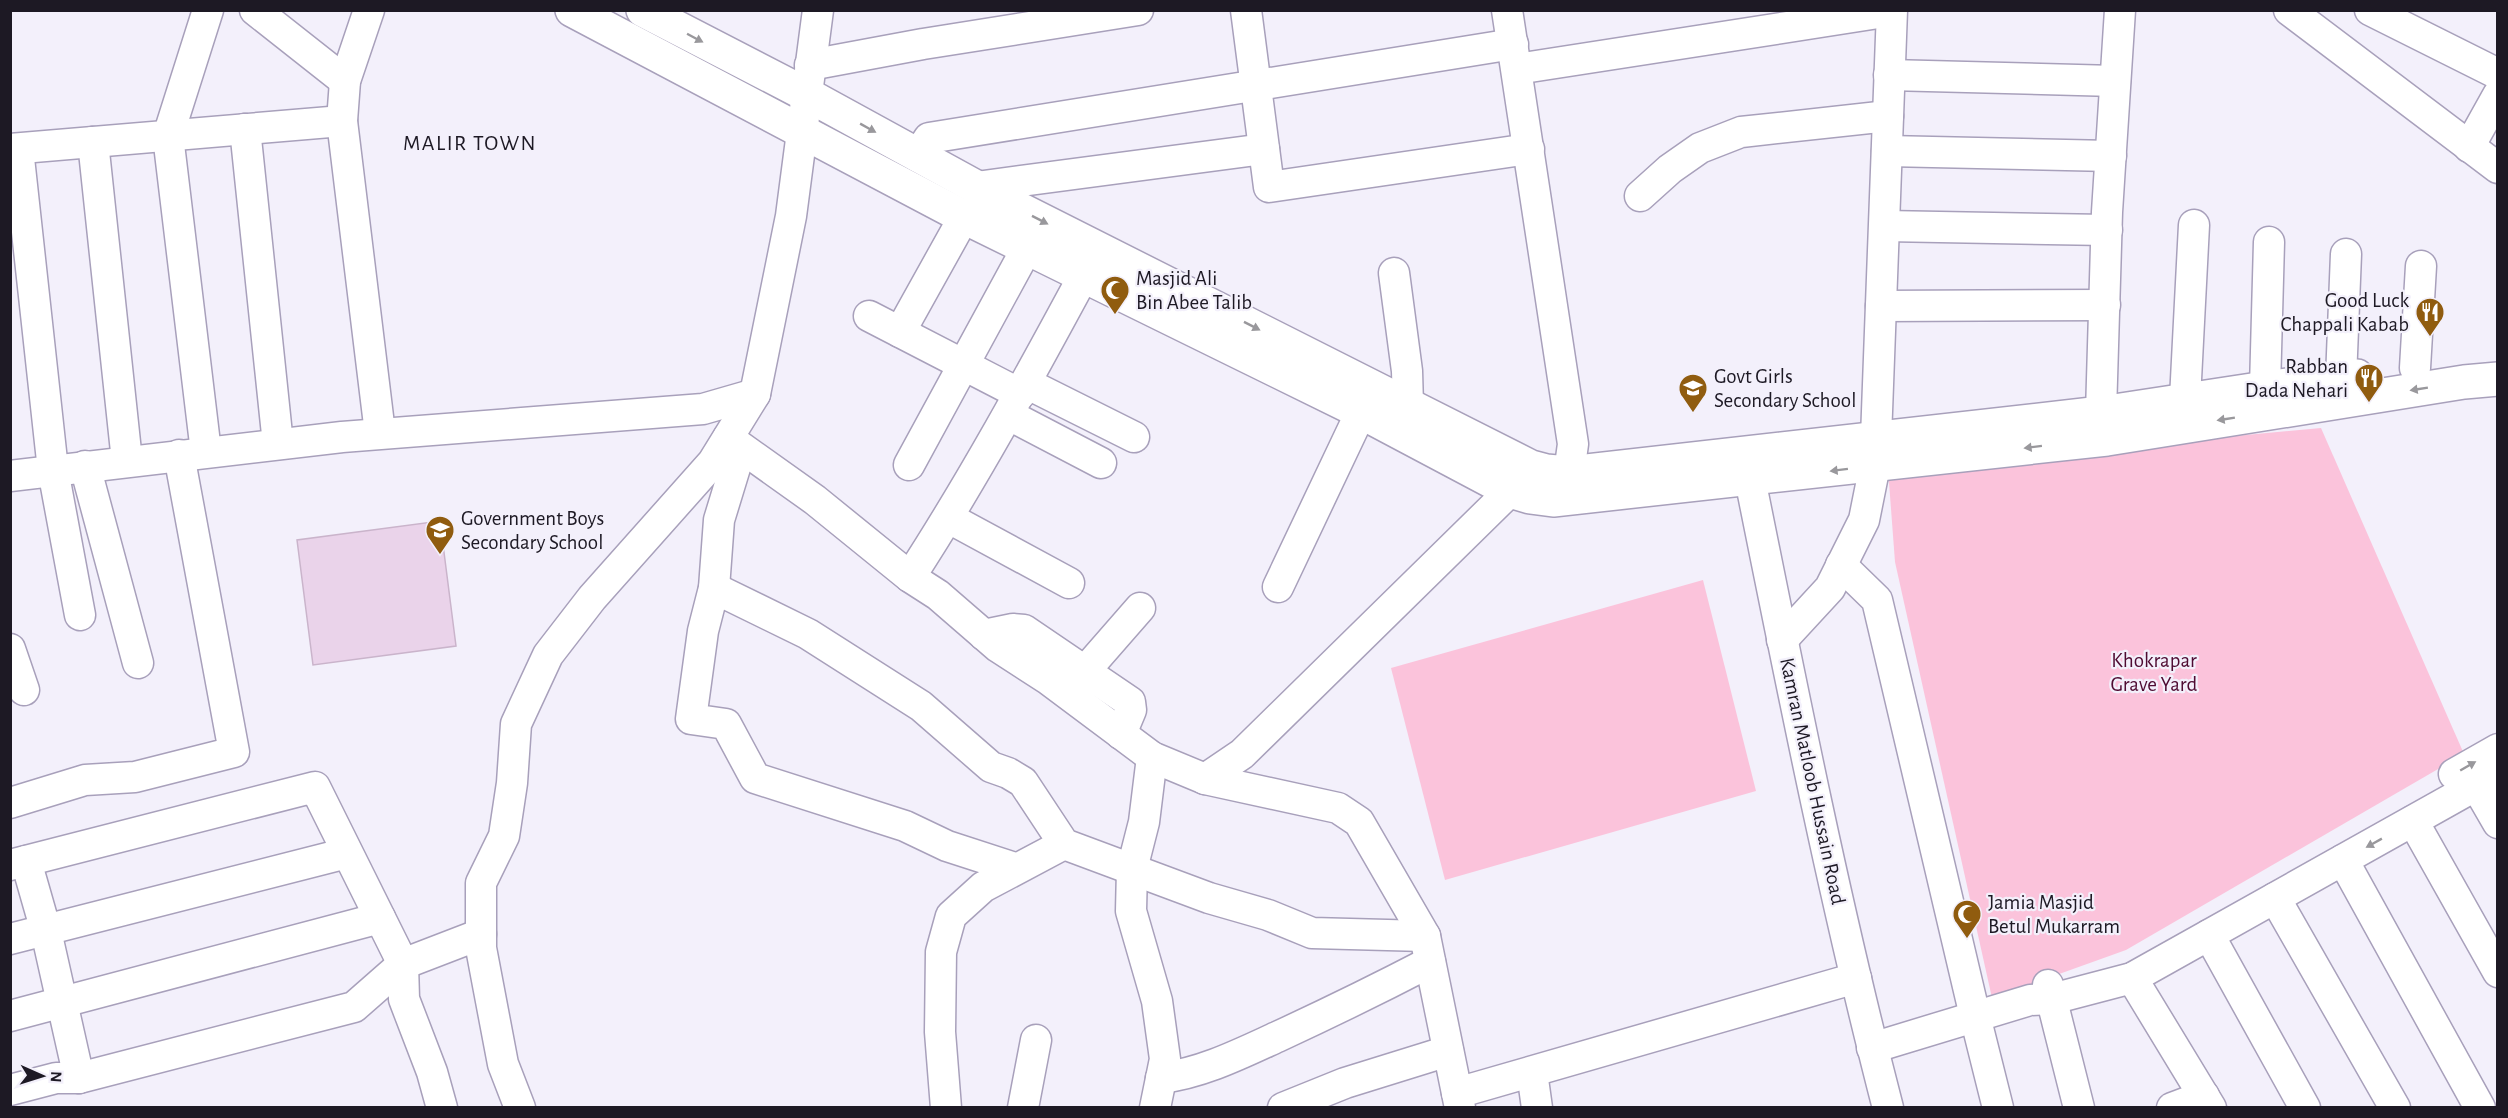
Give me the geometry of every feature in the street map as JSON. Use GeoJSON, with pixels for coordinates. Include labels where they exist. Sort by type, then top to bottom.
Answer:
{"type":"FeatureCollection","features":[{"type":"Feature","properties":{"kind":"main road"},"geometry":{"type":"LineString","coordinates":[[572,10],[803,133],[970,202],[1295,364],[1361,412],[1510,491],[1530,497],[1554,500],[1748,467],[1875,452],[2185,399],[2498,357]]}},
{"type":"Feature","properties":{"kind":"main road"},"geometry":{"type":"LineString","coordinates":[[643,10],[808,81],[917,156],[1027,248],[1083,277],[1295,364],[1408,406],[1531,467],[1569,473],[1748,467]]}},
{"type":"Feature","properties":{"kind":"main road"},"geometry":{"type":"LineString","coordinates":[[1875,452],[2107,439],[2464,382],[2498,379]]}},
{"type":"Feature","properties":{"kind":"street"},"geometry":{"type":"LineString","coordinates":[[10,803],[85,780],[135,777],[234,752],[193,454],[168,136],[208,10]]}},
{"type":"Feature","properties":{"kind":"street"},"geometry":{"type":"LineString","coordinates":[[255,10],[345,81]]}},
{"type":"Feature","properties":{"kind":"street"},"geometry":{"type":"LineString","coordinates":[[369,10],[345,81],[342,121],[380,434]]}},
{"type":"Feature","properties":{"kind":"street"},"geometry":{"type":"LineString","coordinates":[[818,10],[790,216],[755,394],[734,443],[719,520],[714,588],[703,631],[691,719],[726,724],[755,778],[905,826],[947,846],[1015,868]]}},
{"type":"Feature","properties":{"kind":"street"},"geometry":{"type":"LineString","coordinates":[[808,81],[923,44],[1138,10]]}},
{"type":"Feature","properties":{"kind":"street"},"geometry":{"type":"LineString","coordinates":[[1246,10],[1269,187],[1529,149]]}},
{"type":"Feature","properties":{"kind":"street"},"geometry":{"type":"LineString","coordinates":[[1507,10],[1573,444],[1569,473]]}},
{"type":"Feature","properties":{"kind":"street"},"geometry":{"type":"LineString","coordinates":[[2101,413],[2110,156],[2120,10]]}},
{"type":"Feature","properties":{"kind":"street"},"geometry":{"type":"LineString","coordinates":[[2289,10],[2498,168]]}},
{"type":"Feature","properties":{"kind":"street"},"geometry":{"type":"LineString","coordinates":[[2370,10],[2497,90],[2469,147]]}},
{"type":"Feature","properties":{"kind":"street"},"geometry":{"type":"LineString","coordinates":[[917,156],[929,138],[1256,85],[1892,11],[1875,452],[1864,520],[1830,588],[1782,640]]}},
{"type":"Feature","properties":{"kind":"street"},"geometry":{"type":"LineString","coordinates":[[1889,75],[2115,81]]}},
{"type":"Feature","properties":{"kind":"street"},"geometry":{"type":"LineString","coordinates":[[1640,196],[1670,169],[1700,148],[1741,132],[1888,116]]}},
{"type":"Feature","properties":{"kind":"street"},"geometry":{"type":"LineString","coordinates":[[80,615],[53,470],[14,149],[342,121]]}},
{"type":"Feature","properties":{"kind":"street"},"geometry":{"type":"LineString","coordinates":[[245,129],[278,444]]}},
{"type":"Feature","properties":{"kind":"street"},"geometry":{"type":"LineString","coordinates":[[93,142],[127,461]]}},
{"type":"Feature","properties":{"kind":"street"},"geometry":{"type":"LineString","coordinates":[[900,332],[970,202],[1264,149]]}},
{"type":"Feature","properties":{"kind":"street"},"geometry":{"type":"LineString","coordinates":[[1887,151],[2110,156]]}},
{"type":"Feature","properties":{"kind":"street"},"geometry":{"type":"LineString","coordinates":[[2185,399],[2194,225]]}},
{"type":"Feature","properties":{"kind":"street"},"geometry":{"type":"LineString","coordinates":[[1884,226],[2107,230]]}},
{"type":"Feature","properties":{"kind":"street"},"geometry":{"type":"LineString","coordinates":[[2265,388],[2269,242]]}},
{"type":"Feature","properties":{"kind":"street"},"geometry":{"type":"LineString","coordinates":[[909,465],[1027,248]]}},
{"type":"Feature","properties":{"kind":"street"},"geometry":{"type":"LineString","coordinates":[[2341,379],[2346,254]]}},
{"type":"Feature","properties":{"kind":"street"},"geometry":{"type":"LineString","coordinates":[[2415,368],[2421,266]]}},
{"type":"Feature","properties":{"kind":"street"},"geometry":{"type":"LineString","coordinates":[[1394,273],[1407,372],[1408,406]]}},
{"type":"Feature","properties":{"kind":"street"},"geometry":{"type":"LineString","coordinates":[[910,577],[949,518],[1083,277]]}},
{"type":"Feature","properties":{"kind":"street"},"geometry":{"type":"LineString","coordinates":[[1881,306],[2105,305]]}},
{"type":"Feature","properties":{"kind":"street"},"geometry":{"type":"LineString","coordinates":[[869,316],[963,364],[1018,397],[1101,464]]}},
{"type":"Feature","properties":{"kind":"street"},"geometry":{"type":"LineString","coordinates":[[10,476],[380,434],[703,409],[755,394]]}},
{"type":"Feature","properties":{"kind":"street"},"geometry":{"type":"LineString","coordinates":[[1018,397],[1134,438]]}},
{"type":"Feature","properties":{"kind":"street"},"geometry":{"type":"LineString","coordinates":[[1278,587],[1361,412]]}},
{"type":"Feature","properties":{"kind":"street"},"geometry":{"type":"LineString","coordinates":[[734,443],[815,500],[910,577],[938,595],[998,647],[1075,682],[1121,734],[1152,757],[1205,779],[1338,808],[1359,822],[1427,949],[1459,1100],[1532,1071],[1856,978]]}},
{"type":"Feature","properties":{"kind":"street"},"geometry":{"type":"LineString","coordinates":[[520,1107],[503,1064],[481,948],[481,883],[504,836],[512,783],[516,724],[549,655],[592,598],[713,462],[734,443]]}},
{"type":"Feature","properties":{"kind":"street"},"geometry":{"type":"LineString","coordinates":[[85,466],[138,663]]}},
{"type":"Feature","properties":{"kind":"street","name":"Kamran Matloob Hussain Road"},"geometry":{"type":"LineString","coordinates":[[1748,467],[1782,640],[1856,978],[1888,1107]]}},
{"type":"Feature","properties":{"kind":"street"},"geometry":{"type":"LineString","coordinates":[[1205,779],[1242,754],[1510,491]]}},
{"type":"Feature","properties":{"kind":"street"},"geometry":{"type":"LineString","coordinates":[[949,518],[1069,583]]}},
{"type":"Feature","properties":{"kind":"street"},"geometry":{"type":"LineString","coordinates":[[1841,565],[1877,600],[1998,1107]]}},
{"type":"Feature","properties":{"kind":"street"},"geometry":{"type":"LineString","coordinates":[[714,588],[808,634],[921,706],[991,767],[1023,782],[1064,844],[1209,898],[1268,915],[1312,933],[1427,949]]}},
{"type":"Feature","properties":{"kind":"street"},"geometry":{"type":"LineString","coordinates":[[1075,682],[1140,608]]}},
{"type":"Feature","properties":{"kind":"street"},"geometry":{"type":"LineString","coordinates":[[10,649],[24,690]]}},
{"type":"Feature","properties":{"kind":"street"},"geometry":{"type":"LineString","coordinates":[[1872,1048],[2043,995],[2134,960],[2498,749]]}},
{"type":"Feature","properties":{"kind":"street"},"geometry":{"type":"LineString","coordinates":[[1152,757],[1144,822],[1132,869],[1131,911],[1157,1001],[1165,1059],[1155,1107]]}},
{"type":"Feature","properties":{"kind":"street"},"geometry":{"type":"LineString","coordinates":[[2043,995],[2132,978],[2487,779],[2498,823]]}},
{"type":"Feature","properties":{"kind":"street"},"geometry":{"type":"LineString","coordinates":[[79,1078],[45,931],[18,863],[315,787],[403,964],[404,999],[432,1072],[442,1107]]}},
{"type":"Feature","properties":{"kind":"street"},"geometry":{"type":"LineString","coordinates":[[2413,821],[2498,972]]}},
{"type":"Feature","properties":{"kind":"street"},"geometry":{"type":"LineString","coordinates":[[946,1107],[940,1032],[941,951],[951,916],[983,887],[1064,844]]}},
{"type":"Feature","properties":{"kind":"street"},"geometry":{"type":"LineString","coordinates":[[10,939],[347,853]]}},
{"type":"Feature","properties":{"kind":"street"},"geometry":{"type":"LineString","coordinates":[[2343,860],[2480,1107],[2498,1097]]}},
{"type":"Feature","properties":{"kind":"street"},"geometry":{"type":"LineString","coordinates":[[2276,898],[2395,1107]]}},
{"type":"Feature","properties":{"kind":"street"},"geometry":{"type":"LineString","coordinates":[[10,1016],[380,918]]}},
{"type":"Feature","properties":{"kind":"street"},"geometry":{"type":"LineString","coordinates":[[10,1090],[56,1078],[79,1078],[354,1007],[403,964],[481,934]]}},
{"type":"Feature","properties":{"kind":"street"},"geometry":{"type":"LineString","coordinates":[[2209,935],[2305,1107]]}},
{"type":"Feature","properties":{"kind":"street"},"geometry":{"type":"LineString","coordinates":[[1161,1078],[1181,1075],[1230,1058],[1337,1009],[1427,949]]}},
{"type":"Feature","properties":{"kind":"street"},"geometry":{"type":"LineString","coordinates":[[2132,978],[2208,1102],[2172,1107]]}},
{"type":"Feature","properties":{"kind":"street"},"geometry":{"type":"LineString","coordinates":[[2043,995],[2079,1107]]}},
{"type":"Feature","properties":{"kind":"street"},"geometry":{"type":"LineString","coordinates":[[1023,1107],[1036,1040]]}},
{"type":"Feature","properties":{"kind":"street"},"geometry":{"type":"LineString","coordinates":[[1283,1107],[1345,1083],[1448,1051]]}},
{"type":"Feature","properties":{"kind":"street"},"geometry":{"type":"LineString","coordinates":[[1532,1071],[1537,1107]]}},
{"type":"Feature","properties":{"kind":"green space","name":"Khokrapar Grave Yard"},"geometry":{"type":"Polygon","coordinates":[[[2321,428],[2464,754],[2126,950],[1992,998],[1895,562],[1888,469],[2321,428]]]}},
{"type":"Feature","properties":{"kind":"green space"},"geometry":{"type":"Polygon","coordinates":[[[1703,580],[1756,791],[1445,880],[1391,668],[1703,580]]]}},
{"type":"Feature","properties":{"kind":"building"},"geometry":{"type":"Polygon","coordinates":[[[440,521],[456,646],[313,665],[297,540],[440,521]]]}},
{"type":"Feature","properties":{"kind":"place","name":"Masjid Ali Bin Abee Talib"},"geometry":{"type":"Point","coordinates":[1115,316]}},
{"type":"Feature","properties":{"kind":"place","name":"Good Luck Chappali Kabab"},"geometry":{"type":"Point","coordinates":[2430,338]}},
{"type":"Feature","properties":{"kind":"place","name":"Rabban Dada Nehari"},"geometry":{"type":"Point","coordinates":[2369,404]}},
{"type":"Feature","properties":{"kind":"place","name":"Govt Girls Secondary School"},"geometry":{"type":"Point","coordinates":[1693,414]}},
{"type":"Feature","properties":{"kind":"place","name":"Government Boys Secondary School"},"geometry":{"type":"Point","coordinates":[440,556]}},
{"type":"Feature","properties":{"kind":"place","name":"Jamia Masjid Betul Mukarram"},"geometry":{"type":"Point","coordinates":[1967,940]}},
{"type":"Feature","properties":{"kind":"district","name":"MALIR TOWN"},"geometry":{"type":"Point","coordinates":[470,142]}}]}
